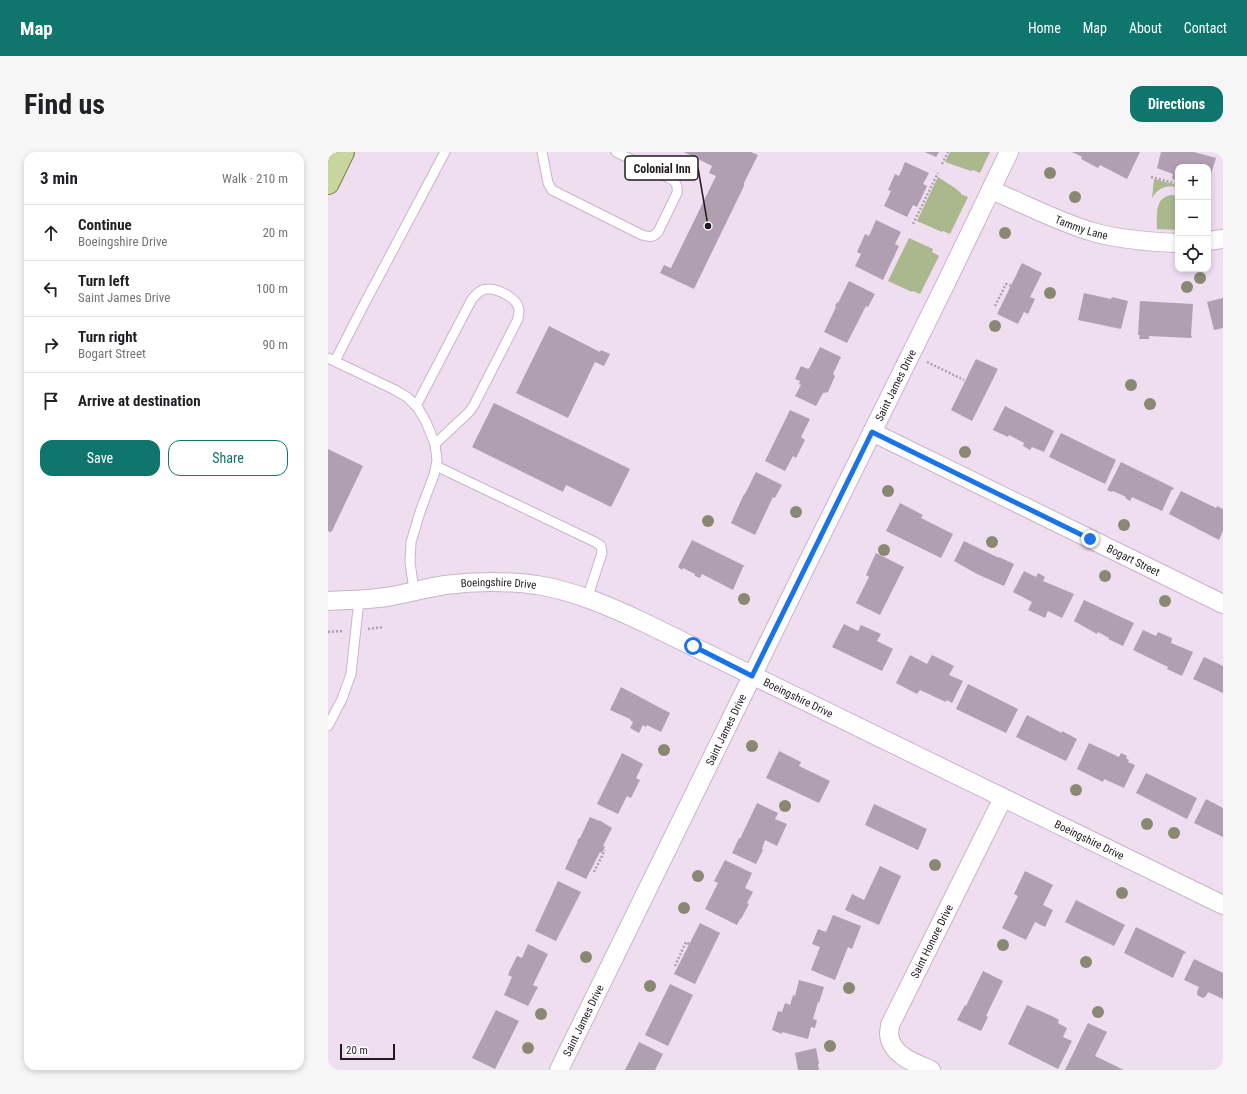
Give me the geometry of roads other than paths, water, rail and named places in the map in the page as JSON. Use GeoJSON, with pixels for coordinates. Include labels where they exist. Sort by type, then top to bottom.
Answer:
{"type":"FeatureCollection","features":[{"type":"Feature","properties":{"kind":"main road"},"geometry":{"type":"LineString","coordinates":[[328,182],[343,152]]}},
{"type":"Feature","properties":{"kind":"street","name":"Saint James Drive"},"geometry":{"type":"LineString","coordinates":[[559,1070],[1009,152]]}},
{"type":"Feature","properties":{"kind":"street","name":"Tammy Lane"},"geometry":{"type":"LineString","coordinates":[[991,190],[1066,223],[1094,232],[1142,241],[1175,243]]}},
{"type":"Feature","properties":{"kind":"street"},"geometry":{"type":"LineString","coordinates":[[1211,241],[1223,239]]}},
{"type":"Feature","properties":{"kind":"street","name":"Bogart Street"},"geometry":{"type":"LineString","coordinates":[[872,432],[1223,604]]}},
{"type":"Feature","properties":{"kind":"street","name":"Boeingshire Drive"},"geometry":{"type":"LineString","coordinates":[[328,601],[386,597],[446,585],[483,582],[510,582],[538,585],[588,599],[620,611],[643,622],[1223,905]]}},
{"type":"Feature","properties":{"kind":"street","name":"Saint Honore Drive"},"geometry":{"type":"LineString","coordinates":[[931,1070],[914,1063],[898,1053],[889,1035],[890,1025],[1003,798]]}},
{"type":"Feature","properties":{"kind":"lane"},"geometry":{"type":"LineString","coordinates":[[414,591],[410,562],[411,542],[421,509],[434,475],[437,461],[435,444],[426,422],[416,406],[407,397],[332,360],[359,314],[445,152]]}},
{"type":"Feature","properties":{"kind":"lane"},"geometry":{"type":"LineString","coordinates":[[542,152],[548,183],[552,190],[642,235],[650,237],[654,236],[658,232],[677,193],[676,183],[670,178],[616,152]]}},
{"type":"Feature","properties":{"kind":"lane"},"geometry":{"type":"LineString","coordinates":[[416,406],[472,299],[478,292],[487,289],[498,290],[511,297],[516,302],[519,310],[518,319],[474,405],[470,412],[435,444]]}},
{"type":"Feature","properties":{"kind":"lane"},"geometry":{"type":"LineString","coordinates":[[436,466],[601,546],[602,553],[588,599]]}},
{"type":"Feature","properties":{"kind":"lane"},"geometry":{"type":"LineString","coordinates":[[328,726],[342,699],[351,674],[359,600]]}},
{"type":"Feature","properties":{"kind":"place","name":"Colonial Inn"},"geometry":{"type":"Point","coordinates":[708,226]}}]}
